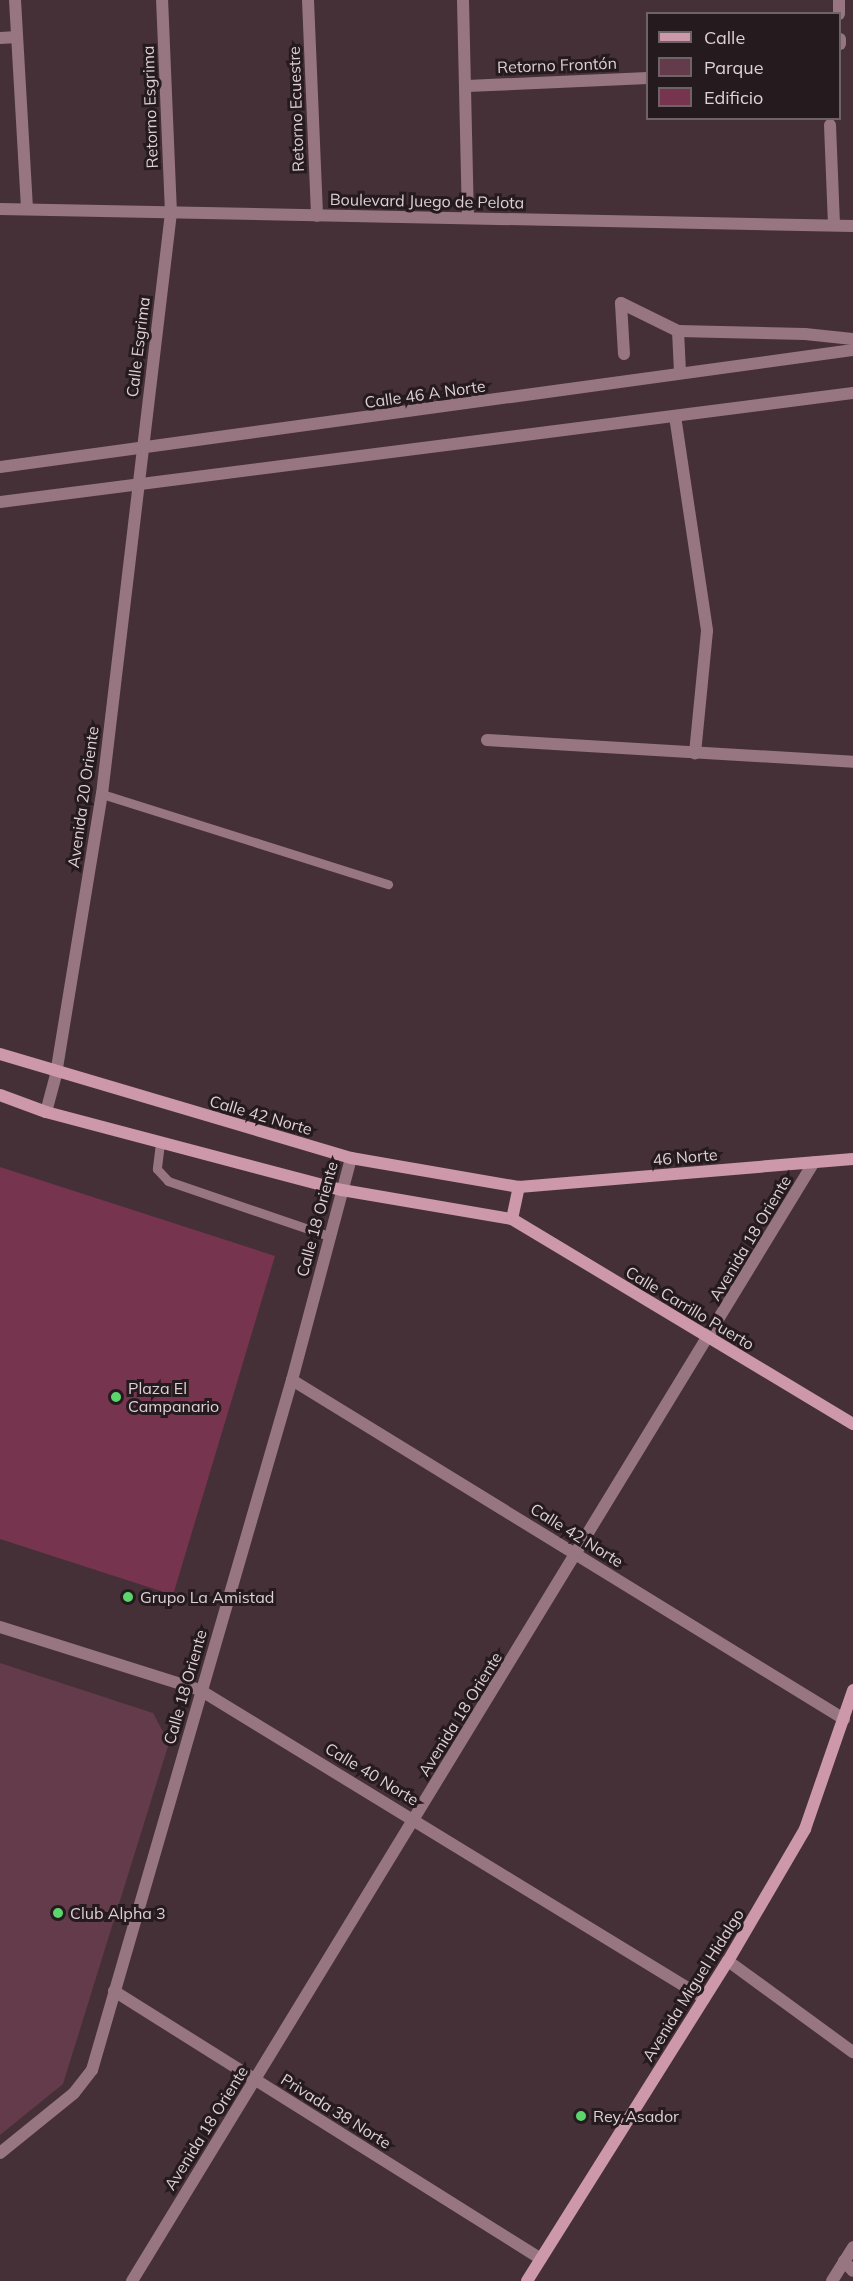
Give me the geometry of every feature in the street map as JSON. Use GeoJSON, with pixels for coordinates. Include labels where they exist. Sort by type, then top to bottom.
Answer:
{"type":"FeatureCollection","features":[{"type":"Feature","properties":{"kind":"main road","name":"Calle 42 Norte"},"geometry":{"type":"LineString","coordinates":[[0,1054],[56,1074],[351,1158],[519,1187]]}},
{"type":"Feature","properties":{"kind":"main road"},"geometry":{"type":"LineString","coordinates":[[0,1095],[46,1112],[342,1190],[512,1219],[519,1187]]}},
{"type":"Feature","properties":{"kind":"main road","name":"46 Norte"},"geometry":{"type":"LineString","coordinates":[[519,1187],[853,1159]]}},
{"type":"Feature","properties":{"kind":"main road","name":"Calle Carrillo Puerto"},"geometry":{"type":"LineString","coordinates":[[512,1219],[853,1424]]}},
{"type":"Feature","properties":{"kind":"main road","name":"Avenida Miguel Hidalgo"},"geometry":{"type":"LineString","coordinates":[[527,2281],[728,1961],[805,1829],[853,1690]]}},
{"type":"Feature","properties":{"kind":"street"},"geometry":{"type":"LineString","coordinates":[[15,0],[27,209]]}},
{"type":"Feature","properties":{"kind":"street","name":"Retorno Esgrima"},"geometry":{"type":"LineString","coordinates":[[162,0],[171,213]]}},
{"type":"Feature","properties":{"kind":"street","name":"Retorno Ecuestre"},"geometry":{"type":"LineString","coordinates":[[308,0],[316,216]]}},
{"type":"Feature","properties":{"kind":"street"},"geometry":{"type":"LineString","coordinates":[[463,0],[467,86],[468,217]]}},
{"type":"Feature","properties":{"kind":"street"},"geometry":{"type":"LineString","coordinates":[[0,38],[17,37]]}},
{"type":"Feature","properties":{"kind":"street","name":"Retorno Frontón"},"geometry":{"type":"LineString","coordinates":[[467,86],[646,78]]}},
{"type":"Feature","properties":{"kind":"street"},"geometry":{"type":"LineString","coordinates":[[830,125],[834,225]]}},
{"type":"Feature","properties":{"kind":"street","name":"Boulevard Juego de Pelota"},"geometry":{"type":"LineString","coordinates":[[0,209],[853,226]]}},
{"type":"Feature","properties":{"kind":"street","name":"Calle Esgrima"},"geometry":{"type":"LineString","coordinates":[[139,485],[171,213]]}},
{"type":"Feature","properties":{"kind":"street"},"geometry":{"type":"LineString","coordinates":[[624,354],[621,303],[678,331],[805,334],[853,339]]}},
{"type":"Feature","properties":{"kind":"street"},"geometry":{"type":"LineString","coordinates":[[678,331],[680,372]]}},
{"type":"Feature","properties":{"kind":"street","name":"Calle 46 A Norte"},"geometry":{"type":"LineString","coordinates":[[0,467],[613,386],[680,372],[853,350]]}},
{"type":"Feature","properties":{"kind":"street"},"geometry":{"type":"LineString","coordinates":[[0,502],[853,393]]}},
{"type":"Feature","properties":{"kind":"street"},"geometry":{"type":"LineString","coordinates":[[675,416],[706,631],[696,753]]}},
{"type":"Feature","properties":{"kind":"street","name":"Avenida 20 Oriente"},"geometry":{"type":"LineString","coordinates":[[46,1112],[56,1074],[102,794],[139,485]]}},
{"type":"Feature","properties":{"kind":"street"},"geometry":{"type":"LineString","coordinates":[[487,740],[853,762]]}},
{"type":"Feature","properties":{"kind":"street","name":"Calle 18 Oriente"},"geometry":{"type":"LineString","coordinates":[[0,2152],[86,2083],[292,1380],[351,1158]]}},
{"type":"Feature","properties":{"kind":"street","name":"Avenida 18 Oriente"},"geometry":{"type":"LineString","coordinates":[[132,2281],[578,1555],[814,1162]]}},
{"type":"Feature","properties":{"kind":"street","name":"Calle 42 Norte"},"geometry":{"type":"LineString","coordinates":[[292,1380],[844,1719]]}},
{"type":"Feature","properties":{"kind":"street","name":"Calle 40 Norte"},"geometry":{"type":"LineString","coordinates":[[0,1627],[200,1690],[416,1819],[704,1998]]}},
{"type":"Feature","properties":{"kind":"street"},"geometry":{"type":"LineString","coordinates":[[728,1961],[853,2052]]}},
{"type":"Feature","properties":{"kind":"street","name":"Privada 38 Norte"},"geometry":{"type":"LineString","coordinates":[[114,1991],[541,2259]]}},
{"type":"Feature","properties":{"kind":"street"},"geometry":{"type":"LineString","coordinates":[[832,2281],[849,2266],[853,2247]]}},
{"type":"Feature","properties":{"kind":"lane"},"geometry":{"type":"LineString","coordinates":[[102,794],[388,884]]}},
{"type":"Feature","properties":{"kind":"lane"},"geometry":{"type":"LineString","coordinates":[[160,1143],[156,1169],[168,1181],[329,1236]]}},
{"type":"Feature","properties":{"kind":"green space","name":"Club Alpha 3"},"geometry":{"type":"Polygon","coordinates":[[[0,1663],[153,1713],[169,1743],[63,2084],[0,2135],[0,1663]]]}},
{"type":"Feature","properties":{"kind":"building","name":"Plaza El Campanario"},"geometry":{"type":"Polygon","coordinates":[[[0,1167],[275,1256],[173,1595],[0,1539],[0,1167]]]}},
{"type":"Feature","properties":{"kind":"place","name":"Plaza El Campanario"},"geometry":{"type":"Point","coordinates":[116,1397]}},
{"type":"Feature","properties":{"kind":"place","name":"Grupo La Amistad"},"geometry":{"type":"Point","coordinates":[128,1597]}},
{"type":"Feature","properties":{"kind":"place","name":"Club Alpha 3"},"geometry":{"type":"Point","coordinates":[58,1913]}},
{"type":"Feature","properties":{"kind":"place","name":"Rey Asador"},"geometry":{"type":"Point","coordinates":[581,2116]}}]}
